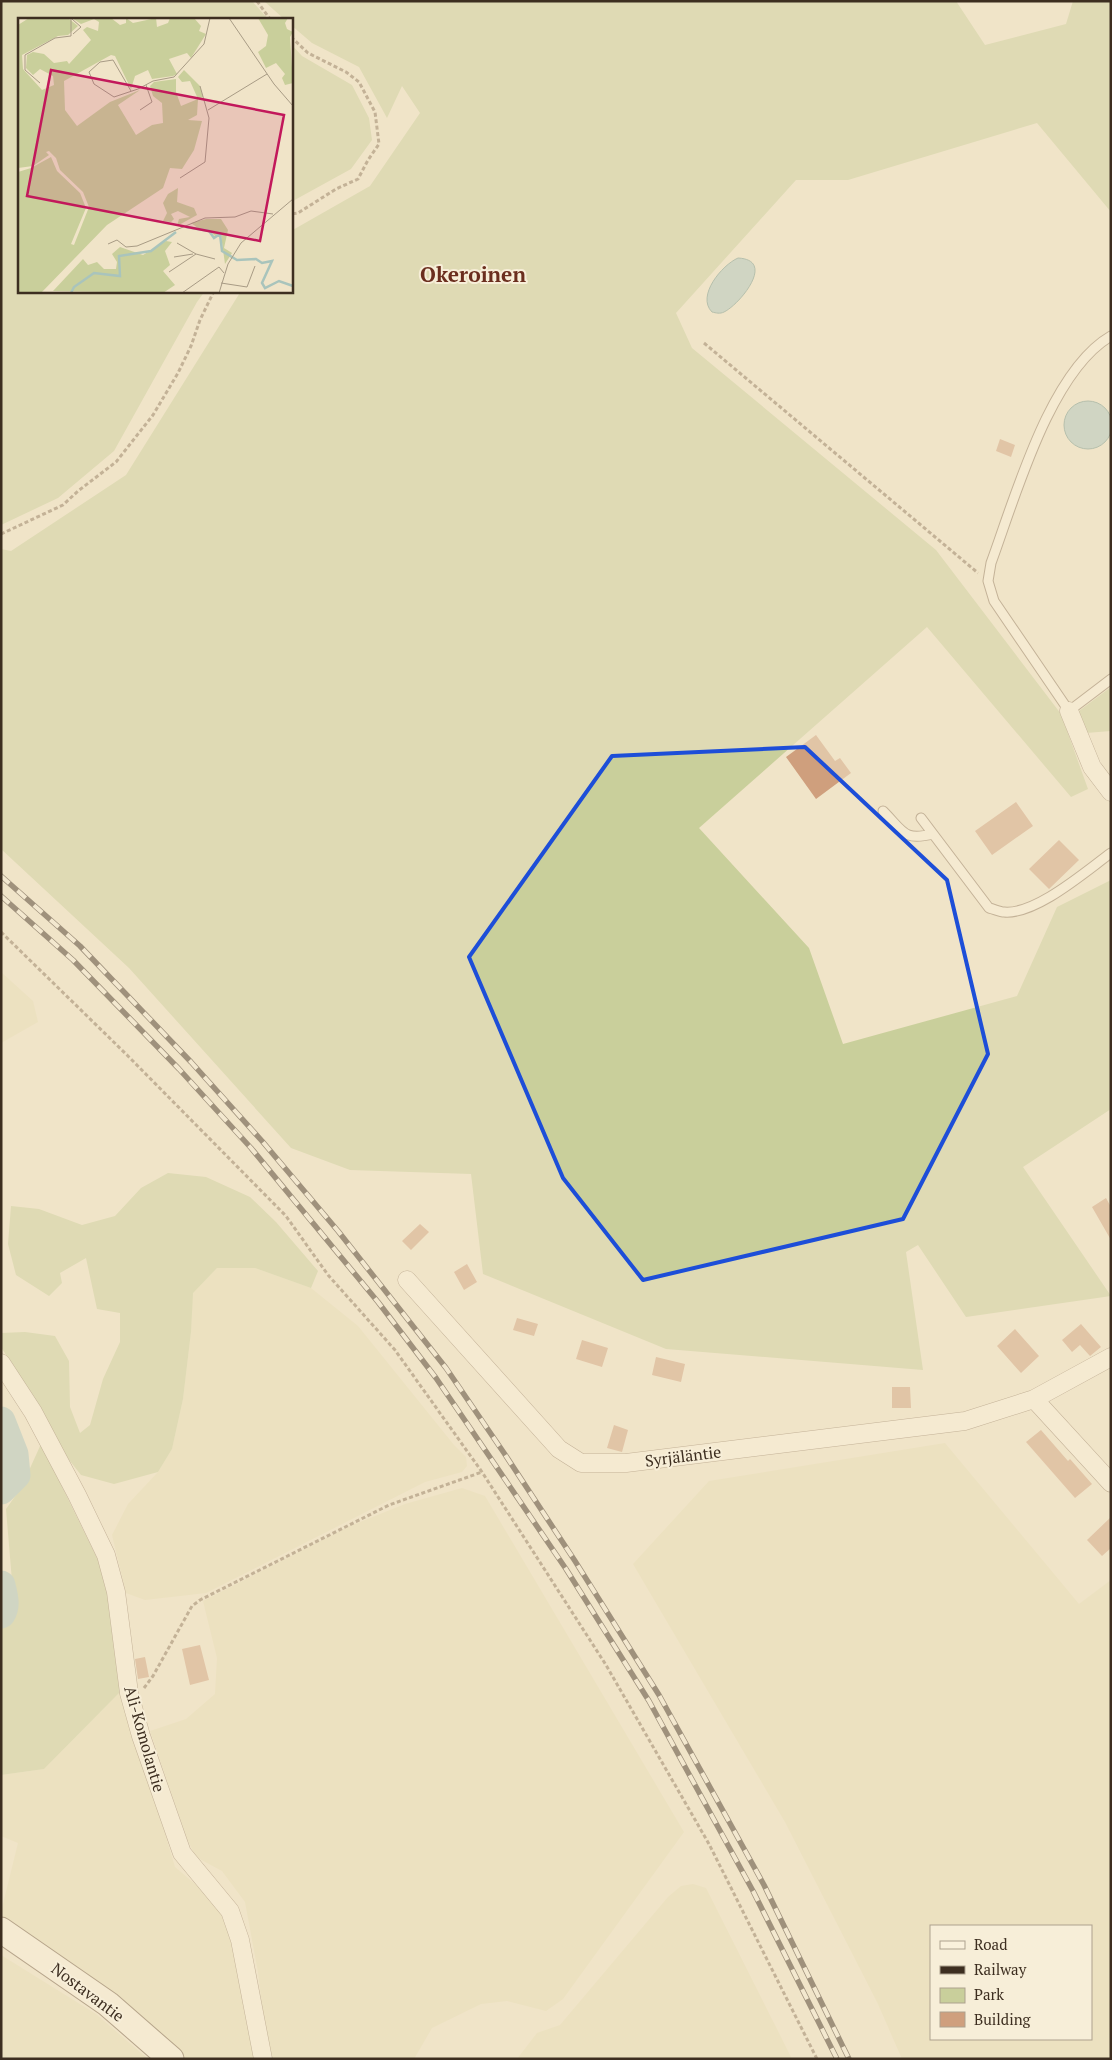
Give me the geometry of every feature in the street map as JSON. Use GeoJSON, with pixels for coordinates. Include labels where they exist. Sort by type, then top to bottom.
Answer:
{"type":"FeatureCollection","features":[{"type":"Feature","properties":{"kind":"street"},"geometry":{"type":"LineString","coordinates":[[1068,711],[1092,767],[1111,792]]}},
{"type":"Feature","properties":{"kind":"street","name":"Syrjäläntie"},"geometry":{"type":"LineString","coordinates":[[407,1280],[559,1449],[581,1463],[626,1463],[965,1421],[1034,1399],[1111,1357]]}},
{"type":"Feature","properties":{"kind":"street","name":"Ali-Komolantie"},"geometry":{"type":"LineString","coordinates":[[1,1364],[33,1412],[106,1555],[116,1592],[132,1701],[141,1736],[182,1853],[230,1911],[240,1940],[263,2059]]}},
{"type":"Feature","properties":{"kind":"street"},"geometry":{"type":"LineString","coordinates":[[1034,1399],[1111,1483]]}},
{"type":"Feature","properties":{"kind":"street","name":"Nostavantie"},"geometry":{"type":"LineString","coordinates":[[1,1930],[108,2004],[171,2059]]}},
{"type":"Feature","properties":{"kind":"lane"},"geometry":{"type":"LineString","coordinates":[[1111,336],[1089,353],[1064,384],[1043,424],[991,563],[988,581],[994,601],[1068,711],[1111,679]]}},
{"type":"Feature","properties":{"kind":"lane"},"geometry":{"type":"LineString","coordinates":[[883,811],[908,836],[918,837],[933,834]]}},
{"type":"Feature","properties":{"kind":"lane"},"geometry":{"type":"LineString","coordinates":[[921,818],[990,908],[1005,912],[1030,907],[1056,894],[1111,853]]}},
{"type":"Feature","properties":{"kind":"path"},"geometry":{"type":"LineString","coordinates":[[257,1],[269,18]]}},
{"type":"Feature","properties":{"kind":"path"},"geometry":{"type":"LineString","coordinates":[[292,38],[308,53],[346,72],[359,82],[375,112],[380,144],[368,160],[358,179],[336,189],[298,213],[292,214]]}},
{"type":"Feature","properties":{"kind":"path"},"geometry":{"type":"LineString","coordinates":[[1,534],[63,505],[116,462],[153,415],[178,373],[214,292]]}},
{"type":"Feature","properties":{"kind":"path"},"geometry":{"type":"LineString","coordinates":[[704,344],[988,581]]}},
{"type":"Feature","properties":{"kind":"path"},"geometry":{"type":"LineString","coordinates":[[1,932],[127,1055],[286,1216],[328,1275],[395,1350],[482,1472],[606,1665],[694,1819],[817,2059]]}},
{"type":"Feature","properties":{"kind":"path"},"geometry":{"type":"LineString","coordinates":[[132,1701],[153,1676],[192,1606],[200,1600],[389,1505],[482,1472]]}},
{"type":"Feature","properties":{"kind":"highlighted area"},"geometry":{"type":"Polygon","coordinates":[[[805,747],[947,880],[988,1054],[903,1219],[643,1280],[563,1178],[469,957],[612,756],[805,747]]]}},
{"type":"Feature","properties":{"kind":"shaded area"},"geometry":{"type":"Polygon","coordinates":[[[1,972],[33,1001],[38,1022],[1,1043],[1,972]]]}},
{"type":"Feature","properties":{"kind":"shaded area"},"geometry":{"type":"Polygon","coordinates":[[[217,1268],[255,1268],[311,1288],[358,1326],[454,1445],[466,1457],[467,1466],[462,1472],[425,1482],[206,1593],[145,1600],[126,1593],[112,1535],[128,1504],[158,1472],[172,1449],[183,1399],[191,1332],[192,1293],[217,1268]]]}},
{"type":"Feature","properties":{"kind":"shaded area"},"geometry":{"type":"Polygon","coordinates":[[[945,1443],[1079,1604],[1111,1580],[1111,2059],[902,2059],[878,2004],[785,1822],[633,1564],[709,1481],[945,1443]]]}},
{"type":"Feature","properties":{"kind":"shaded area"},"geometry":{"type":"Polygon","coordinates":[[[462,1488],[485,1496],[684,1832],[563,1999],[546,2011],[507,2001],[481,2004],[432,2028],[414,2059],[272,2059],[266,2040],[258,1972],[245,1902],[222,1871],[196,1857],[187,1839],[150,1731],[186,1719],[215,1694],[217,1658],[203,1601],[350,1526],[405,1504],[462,1488]]]}},
{"type":"Feature","properties":{"kind":"shaded area"},"geometry":{"type":"Polygon","coordinates":[[[122,1690],[175,1867],[208,1895],[231,1929],[255,2059],[186,2059],[162,2036],[2,1921],[2,1908],[18,1843],[1,1836],[1,1775],[44,1769],[122,1690]]]}},
{"type":"Feature","properties":{"kind":"shaded area"},"geometry":{"type":"Polygon","coordinates":[[[693,1884],[706,1888],[792,2059],[517,2059],[537,2033],[560,2025],[668,1897],[681,1886],[693,1884]]]}},
{"type":"Feature","properties":{"kind":"shaded area"},"geometry":{"type":"Polygon","coordinates":[[[1,1955],[96,2014],[148,2059],[1,2059],[1,1955]]]}},
{"type":"Feature","properties":{"kind":"green space"},"geometry":{"type":"Polygon","coordinates":[[[1,1],[252,1],[267,18],[18,18],[18,292],[204,292],[114,451],[58,498],[1,525],[1,1]]]}},
{"type":"Feature","properties":{"kind":"green space"},"geometry":{"type":"Polygon","coordinates":[[[264,1],[956,1],[985,45],[1066,24],[1073,1],[1111,1],[1111,212],[1037,123],[848,180],[796,180],[676,313],[692,348],[936,550],[1061,714],[1088,789],[1071,797],[927,627],[699,828],[809,948],[843,1044],[1017,996],[1057,907],[1111,880],[1111,1109],[1023,1167],[1111,1296],[966,1317],[918,1245],[906,1252],[923,1370],[666,1349],[483,1274],[471,1174],[350,1170],[291,1148],[129,968],[1,849],[1,549],[11,551],[126,475],[240,292],[292,292],[292,230],[370,186],[420,113],[402,86],[387,118],[359,67],[312,43],[292,26],[292,18],[283,18],[264,1]]]}},
{"type":"Feature","properties":{"kind":"green space"},"geometry":{"type":"Polygon","coordinates":[[[292,45],[302,56],[352,85],[369,118],[372,140],[351,169],[292,201],[292,45]]]}},
{"type":"Feature","properties":{"kind":"green space"},"geometry":{"type":"Polygon","coordinates":[[[1111,687],[1111,731],[1086,733],[1079,711],[1111,687]]]}},
{"type":"Feature","properties":{"kind":"green space"},"geometry":{"type":"Polygon","coordinates":[[[168,1173],[206,1177],[250,1197],[276,1222],[318,1271],[311,1288],[255,1268],[217,1268],[193,1293],[191,1332],[183,1399],[172,1449],[158,1472],[114,1484],[81,1475],[55,1442],[23,1382],[1,1347],[1,1333],[25,1332],[55,1336],[69,1361],[70,1407],[80,1433],[90,1425],[103,1379],[120,1342],[120,1313],[97,1309],[86,1258],[60,1273],[62,1283],[49,1296],[16,1275],[8,1244],[11,1206],[39,1209],[82,1225],[115,1216],[141,1188],[168,1173]]]}},
{"type":"Feature","properties":{"kind":"green space"},"geometry":{"type":"Polygon","coordinates":[[[41,1444],[99,1562],[110,1594],[122,1690],[44,1769],[1,1775],[1,1626],[11,1614],[12,1581],[6,1509],[21,1488],[41,1444]]]}},
{"type":"Feature","properties":{"kind":"water"},"geometry":{"type":"Polygon","coordinates":[[[738,258],[749,261],[754,266],[755,274],[751,283],[731,308],[721,313],[712,312],[707,298],[709,290],[725,267],[738,258]]]}},
{"type":"Feature","properties":{"kind":"water"},"geometry":{"type":"Polygon","coordinates":[[[1083,401],[1093,401],[1105,408],[1112,420],[1112,430],[1105,442],[1093,449],[1083,449],[1075,445],[1068,438],[1064,430],[1064,420],[1068,412],[1075,405],[1083,401]]]}},
{"type":"Feature","properties":{"kind":"building"},"geometry":{"type":"Polygon","coordinates":[[[1000,439],[1015,445],[1011,457],[996,451],[1000,439]]]}},
{"type":"Feature","properties":{"kind":"building"},"geometry":{"type":"Polygon","coordinates":[[[816,735],[835,761],[840,758],[851,773],[816,799],[786,757],[816,735]]]}},
{"type":"Feature","properties":{"kind":"building"},"geometry":{"type":"Polygon","coordinates":[[[1016,802],[1033,826],[992,855],[975,831],[1016,802]]]}},
{"type":"Feature","properties":{"kind":"building"},"geometry":{"type":"Polygon","coordinates":[[[1059,840],[1079,860],[1049,889],[1029,869],[1059,840]]]}},
{"type":"Feature","properties":{"kind":"building"},"geometry":{"type":"Polygon","coordinates":[[[1106,1198],[1111,1207],[1111,1240],[1092,1207],[1106,1198]]]}},
{"type":"Feature","properties":{"kind":"building"},"geometry":{"type":"Polygon","coordinates":[[[420,1224],[429,1232],[411,1250],[402,1241],[420,1224]]]}},
{"type":"Feature","properties":{"kind":"building"},"geometry":{"type":"Polygon","coordinates":[[[467,1264],[477,1282],[464,1290],[454,1272],[467,1264]]]}},
{"type":"Feature","properties":{"kind":"building"},"geometry":{"type":"Polygon","coordinates":[[[517,1318],[538,1324],[534,1336],[513,1330],[517,1318]]]}},
{"type":"Feature","properties":{"kind":"building"},"geometry":{"type":"Polygon","coordinates":[[[1081,1324],[1101,1347],[1090,1356],[1080,1345],[1072,1352],[1062,1340],[1081,1324]]]}},
{"type":"Feature","properties":{"kind":"building"},"geometry":{"type":"Polygon","coordinates":[[[1015,1329],[1039,1356],[1021,1373],[997,1346],[1015,1329]]]}},
{"type":"Feature","properties":{"kind":"building"},"geometry":{"type":"Polygon","coordinates":[[[582,1340],[608,1348],[602,1367],[576,1359],[582,1340]]]}},
{"type":"Feature","properties":{"kind":"building"},"geometry":{"type":"Polygon","coordinates":[[[656,1357],[685,1364],[681,1382],[652,1375],[656,1357]]]}},
{"type":"Feature","properties":{"kind":"building"},"geometry":{"type":"Polygon","coordinates":[[[892,1387],[910,1387],[911,1408],[892,1408],[892,1387]]]}},
{"type":"Feature","properties":{"kind":"building"},"geometry":{"type":"Polygon","coordinates":[[[614,1425],[628,1430],[622,1452],[607,1448],[614,1425]]]}},
{"type":"Feature","properties":{"kind":"building"},"geometry":{"type":"Polygon","coordinates":[[[1041,1430],[1068,1461],[1070,1459],[1092,1484],[1075,1498],[1026,1442],[1041,1430]]]}},
{"type":"Feature","properties":{"kind":"building"},"geometry":{"type":"Polygon","coordinates":[[[1111,1517],[1111,1548],[1102,1556],[1087,1540],[1111,1517]]]}},
{"type":"Feature","properties":{"kind":"building"},"geometry":{"type":"Polygon","coordinates":[[[200,1645],[209,1680],[190,1685],[182,1649],[200,1645]]]}},
{"type":"Feature","properties":{"kind":"building"},"geometry":{"type":"Polygon","coordinates":[[[145,1657],[149,1677],[138,1679],[135,1659],[145,1657]]]}},
{"type":"Feature","properties":{"kind":"waterway"},"geometry":{"type":"LineString","coordinates":[[1,1421],[14,1454],[16,1475],[1,1490]]}},
{"type":"Feature","properties":{"kind":"waterway"},"geometry":{"type":"LineString","coordinates":[[1,1585],[4,1604],[1,1614]]}},
{"type":"Feature","properties":{"kind":"railway"},"geometry":{"type":"LineString","coordinates":[[1,876],[80,946],[191,1062],[262,1141],[338,1231],[446,1368],[575,1561],[659,1695],[764,1885],[849,2059]]}},
{"type":"Feature","properties":{"kind":"railway"},"geometry":{"type":"LineString","coordinates":[[1,896],[73,960],[179,1069],[251,1148],[378,1302],[436,1378],[566,1569],[649,1701],[753,1891],[837,2059]]}},
{"type":"Feature","properties":{"kind":"district","name":"Okeroinen"},"geometry":{"type":"Point","coordinates":[473,275]}}]}
